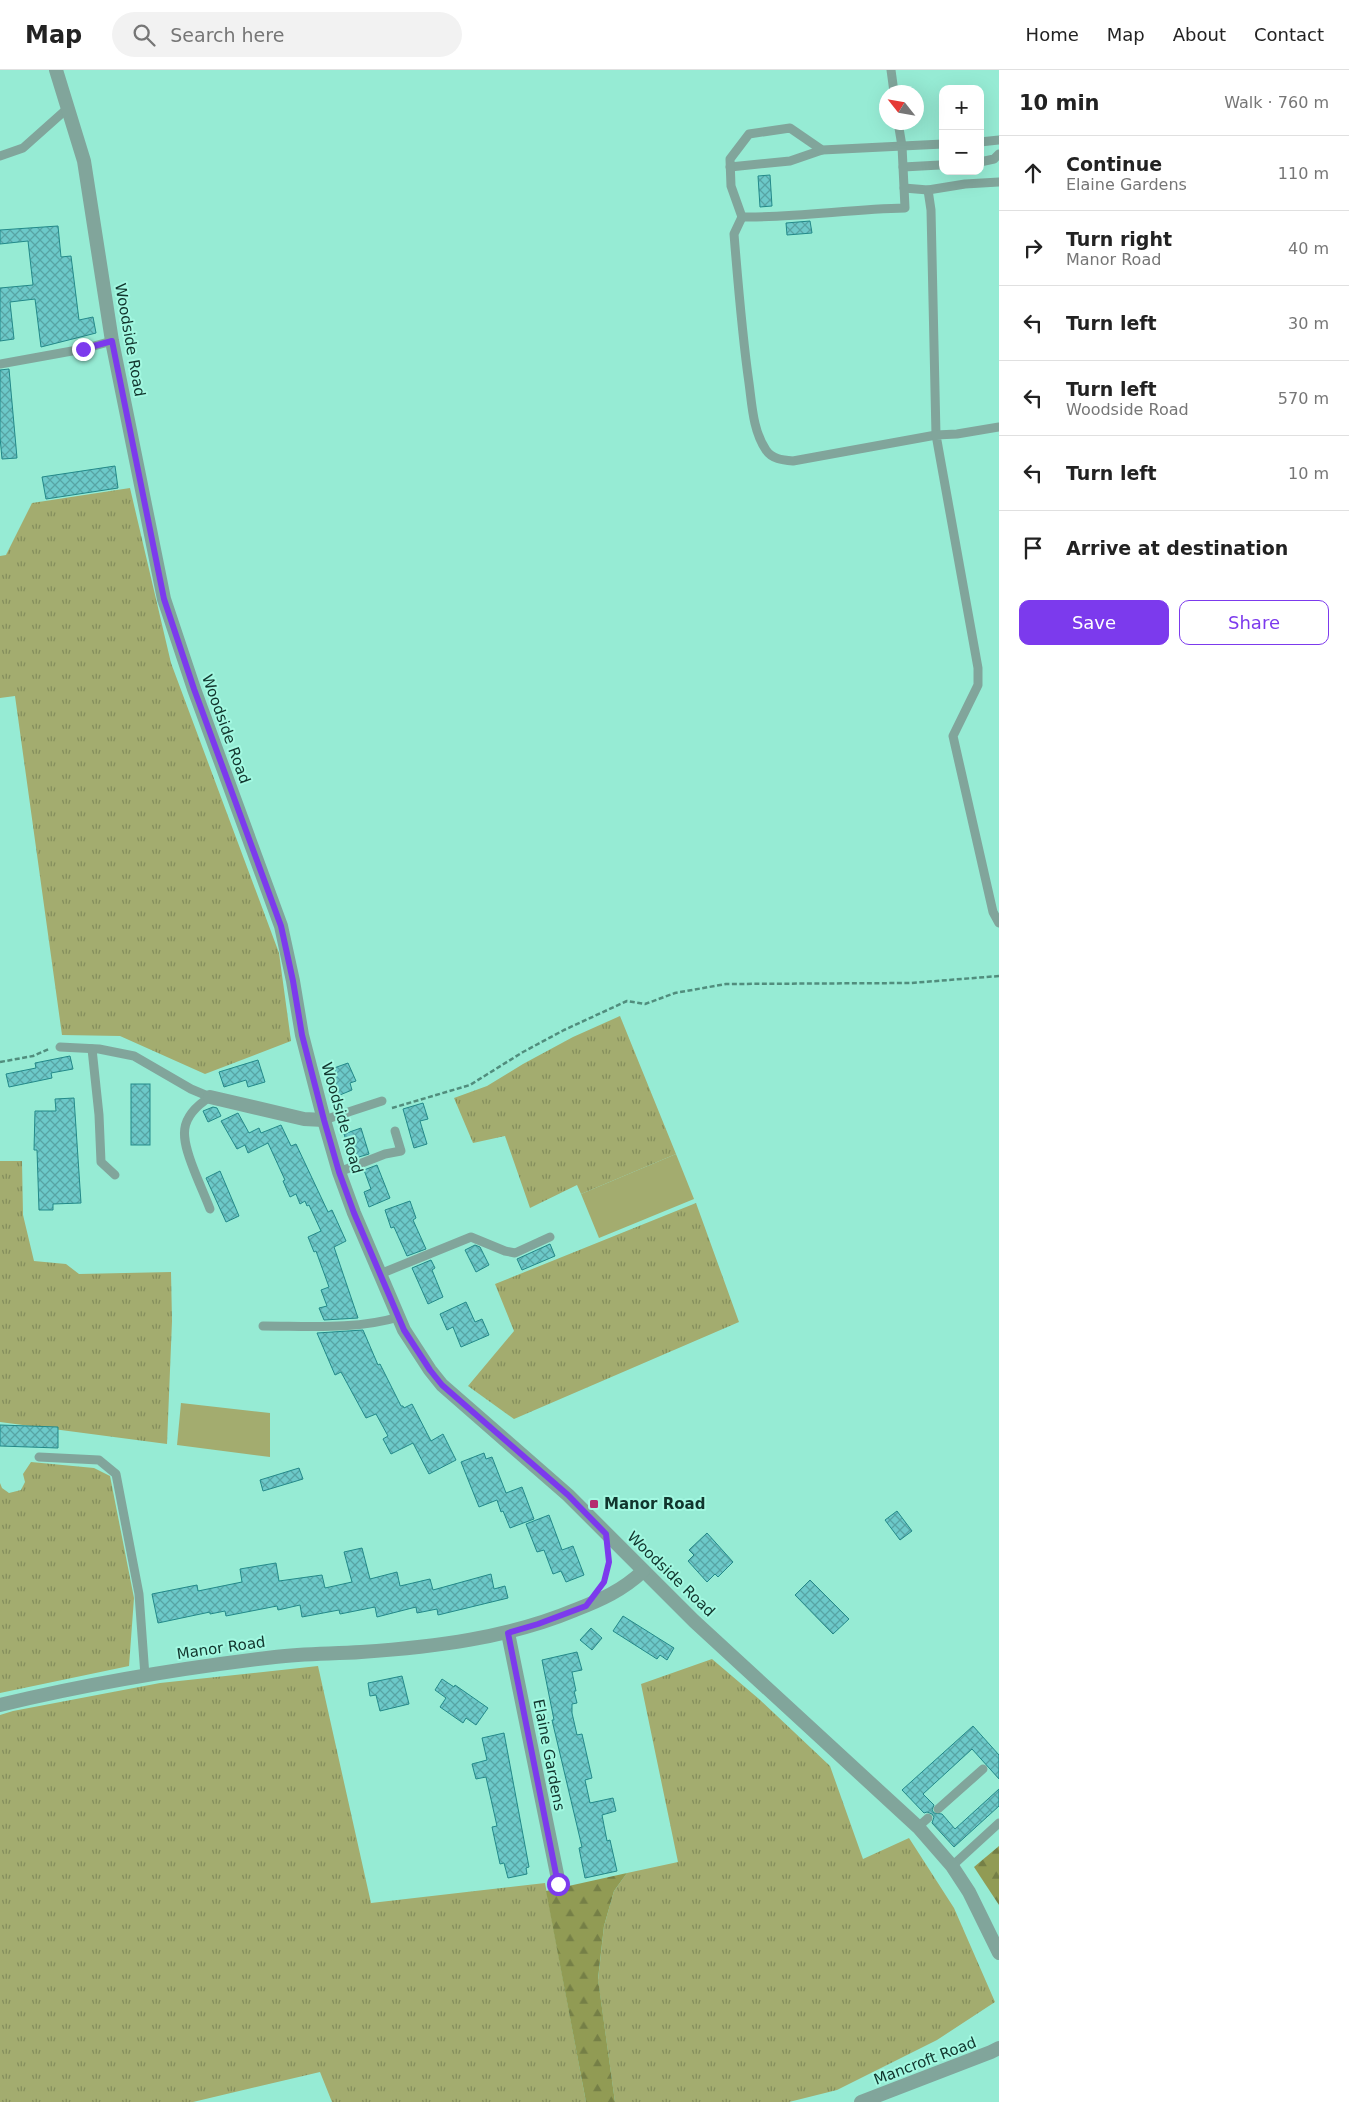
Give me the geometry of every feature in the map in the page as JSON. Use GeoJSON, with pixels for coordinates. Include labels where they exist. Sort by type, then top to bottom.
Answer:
{"type":"FeatureCollection","features":[{"type":"Feature","properties":{"kind":"street","name":"Woodside Road"},"geometry":{"type":"LineString","coordinates":[[56,70],[69,107],[84,161],[112,341],[164,599],[194,689],[281,926],[302,1035],[339,1172],[354,1213],[412,1344],[442,1385],[568,1495],[694,1621],[923,1823],[969,1892],[999,1953]]}},
{"type":"Feature","properties":{"kind":"street"},"geometry":{"type":"LineString","coordinates":[[210,1097],[304,1118],[324,1120]]}},
{"type":"Feature","properties":{"kind":"street","name":"Manor Road"},"geometry":{"type":"LineString","coordinates":[[0,1706],[99,1683],[210,1665],[286,1656],[362,1652],[444,1644],[508,1633],[548,1621],[605,1599],[628,1585],[643,1571]]}},
{"type":"Feature","properties":{"kind":"street","name":"Elaine Gardens"},"geometry":{"type":"LineString","coordinates":[[508,1633],[558,1884]]}},
{"type":"Feature","properties":{"kind":"street","name":"Mancroft Road"},"geometry":{"type":"LineString","coordinates":[[861,2102],[999,2048]]}},
{"type":"Feature","properties":{"kind":"lane"},"geometry":{"type":"LineString","coordinates":[[891,70],[893,85]]}},
{"type":"Feature","properties":{"kind":"lane"},"geometry":{"type":"LineString","coordinates":[[0,156],[23,148],[69,107]]}},
{"type":"Feature","properties":{"kind":"lane"},"geometry":{"type":"LineString","coordinates":[[822,150],[790,128],[749,134],[730,159],[731,186],[742,217],[734,234],[744,346],[755,423],[765,449],[772,456],[780,460],[793,461],[936,435],[957,434],[999,427]]}},
{"type":"Feature","properties":{"kind":"lane"},"geometry":{"type":"LineString","coordinates":[[742,217],[781,217],[846,210],[905,208],[902,146],[899,130]]}},
{"type":"Feature","properties":{"kind":"lane"},"geometry":{"type":"LineString","coordinates":[[984,142],[999,140]]}},
{"type":"Feature","properties":{"kind":"lane"},"geometry":{"type":"LineString","coordinates":[[730,167],[790,161],[822,150],[939,144]]}},
{"type":"Feature","properties":{"kind":"lane"},"geometry":{"type":"LineString","coordinates":[[984,161],[994,159],[999,154]]}},
{"type":"Feature","properties":{"kind":"lane"},"geometry":{"type":"LineString","coordinates":[[903,167],[939,165]]}},
{"type":"Feature","properties":{"kind":"lane"},"geometry":{"type":"LineString","coordinates":[[904,188],[928,190],[965,184],[999,182]]}},
{"type":"Feature","properties":{"kind":"lane"},"geometry":{"type":"LineString","coordinates":[[928,190],[936,435],[978,668],[978,685],[953,736],[993,912],[999,923]]}},
{"type":"Feature","properties":{"kind":"lane"},"geometry":{"type":"LineString","coordinates":[[0,364],[83,349],[112,341]]}},
{"type":"Feature","properties":{"kind":"lane"},"geometry":{"type":"LineString","coordinates":[[60,1047],[92,1048],[134,1056],[191,1089],[210,1097]]}},
{"type":"Feature","properties":{"kind":"lane"},"geometry":{"type":"LineString","coordinates":[[92,1048],[99,1115],[101,1162],[115,1175]]}},
{"type":"Feature","properties":{"kind":"lane"},"geometry":{"type":"LineString","coordinates":[[210,1097],[195,1106],[183,1132],[184,1146],[210,1209]]}},
{"type":"Feature","properties":{"kind":"lane"},"geometry":{"type":"LineString","coordinates":[[324,1120],[382,1101]]}},
{"type":"Feature","properties":{"kind":"lane"},"geometry":{"type":"LineString","coordinates":[[339,1172],[385,1154],[400,1151],[395,1131]]}},
{"type":"Feature","properties":{"kind":"lane"},"geometry":{"type":"LineString","coordinates":[[380,1274],[472,1237],[505,1251],[515,1253],[550,1237]]}},
{"type":"Feature","properties":{"kind":"lane"},"geometry":{"type":"LineString","coordinates":[[263,1326],[362,1325],[399,1318]]}},
{"type":"Feature","properties":{"kind":"lane"},"geometry":{"type":"LineString","coordinates":[[40,1457],[99,1460],[116,1474],[139,1594],[145,1676]]}},
{"type":"Feature","properties":{"kind":"lane"},"geometry":{"type":"LineString","coordinates":[[938,1809],[983,1769]]}},
{"type":"Feature","properties":{"kind":"lane"},"geometry":{"type":"LineString","coordinates":[[952,1866],[999,1823]]}},
{"type":"Feature","properties":{"kind":"path"},"geometry":{"type":"LineString","coordinates":[[389,1108],[470,1085],[556,1035],[627,1001],[645,1004],[675,994],[726,984],[911,983],[999,976]]}},
{"type":"Feature","properties":{"kind":"path"},"geometry":{"type":"LineString","coordinates":[[0,1062],[33,1056],[52,1048],[60,1047]]}},
{"type":"Feature","properties":{"kind":"path"},"geometry":{"type":"LineString","coordinates":[[604,1582],[609,1562],[606,1534]]}},
{"type":"Feature","properties":{"kind":"green space"},"geometry":{"type":"Polygon","coordinates":[[[130,488],[171,663],[279,953],[291,1041],[205,1074],[120,1036],[62,1035],[15,696],[0,698],[0,556],[6,555],[32,503],[130,488]]]}},
{"type":"Feature","properties":{"kind":"green space"},"geometry":{"type":"Polygon","coordinates":[[[620,1016],[676,1154],[581,1194],[577,1185],[530,1208],[505,1136],[473,1143],[454,1098],[487,1086],[573,1037],[620,1016]]]}},
{"type":"Feature","properties":{"kind":"green space"},"geometry":{"type":"Polygon","coordinates":[[[676,1154],[694,1199],[599,1238],[581,1194],[676,1154]]]}},
{"type":"Feature","properties":{"kind":"green space"},"geometry":{"type":"Polygon","coordinates":[[[0,1161],[22,1161],[23,1215],[34,1261],[66,1264],[79,1274],[171,1272],[172,1321],[167,1444],[0,1422],[0,1161]]]}},
{"type":"Feature","properties":{"kind":"green space"},"geometry":{"type":"Polygon","coordinates":[[[696,1203],[739,1322],[514,1419],[468,1386],[514,1331],[495,1284],[696,1203]]]}},
{"type":"Feature","properties":{"kind":"green space"},"geometry":{"type":"Polygon","coordinates":[[[181,1403],[270,1413],[270,1457],[177,1445],[181,1403]]]}},
{"type":"Feature","properties":{"kind":"green space"},"geometry":{"type":"Polygon","coordinates":[[[31,1462],[94,1468],[110,1476],[134,1598],[129,1666],[0,1693],[0,1483],[2,1488],[9,1493],[21,1490],[25,1482],[23,1474],[31,1462]]]}},
{"type":"Feature","properties":{"kind":"green space"},"geometry":{"type":"Polygon","coordinates":[[[712,1659],[759,1699],[830,1766],[863,1859],[909,1838],[954,1908],[995,2002],[937,2040],[837,2090],[789,2102],[615,2102],[598,1980],[604,1926],[614,1891],[627,1873],[678,1862],[641,1684],[712,1659]]]}},
{"type":"Feature","properties":{"kind":"green space"},"geometry":{"type":"Polygon","coordinates":[[[318,1666],[371,1903],[545,1883],[586,2102],[332,2102],[320,2072],[193,2102],[0,2102],[0,1715],[160,1683],[318,1666]]]}},
{"type":"Feature","properties":{"kind":"green space"},"geometry":{"type":"Polygon","coordinates":[[[999,1846],[999,1905],[974,1867],[999,1846]]]}},
{"type":"Feature","properties":{"kind":"green space"},"geometry":{"type":"Polygon","coordinates":[[[627,1873],[614,1891],[604,1926],[598,1979],[615,2102],[586,2102],[546,1891],[627,1873]]]}},
{"type":"Feature","properties":{"kind":"building"},"geometry":{"type":"Polygon","coordinates":[[[770,175],[772,206],[760,207],[758,176],[770,175]]]}},
{"type":"Feature","properties":{"kind":"building"},"geometry":{"type":"Polygon","coordinates":[[[810,221],[812,233],[787,235],[786,223],[810,221]]]}},
{"type":"Feature","properties":{"kind":"building"},"geometry":{"type":"Polygon","coordinates":[[[58,226],[61,257],[71,256],[79,320],[93,317],[96,333],[41,347],[35,299],[10,302],[14,339],[0,341],[0,288],[33,285],[28,241],[0,244],[0,230],[58,226]]]}},
{"type":"Feature","properties":{"kind":"building"},"geometry":{"type":"Polygon","coordinates":[[[9,369],[17,458],[2,459],[0,437],[0,370],[9,369]]]}},
{"type":"Feature","properties":{"kind":"building"},"geometry":{"type":"Polygon","coordinates":[[[115,466],[118,488],[46,499],[42,477],[115,466]]]}},
{"type":"Feature","properties":{"kind":"building"},"geometry":{"type":"Polygon","coordinates":[[[70,1056],[73,1069],[51,1073],[52,1078],[9,1087],[6,1074],[36,1068],[35,1063],[70,1056]]]}},
{"type":"Feature","properties":{"kind":"building"},"geometry":{"type":"Polygon","coordinates":[[[258,1060],[265,1082],[248,1087],[246,1080],[224,1087],[219,1072],[258,1060]]]}},
{"type":"Feature","properties":{"kind":"building"},"geometry":{"type":"Polygon","coordinates":[[[348,1063],[356,1081],[350,1083],[352,1090],[335,1097],[328,1078],[337,1075],[334,1068],[348,1063]]]}},
{"type":"Feature","properties":{"kind":"building"},"geometry":{"type":"Polygon","coordinates":[[[131,1084],[150,1084],[150,1145],[131,1145],[131,1084]]]}},
{"type":"Feature","properties":{"kind":"building"},"geometry":{"type":"Polygon","coordinates":[[[74,1098],[81,1203],[53,1204],[53,1210],[39,1210],[37,1150],[34,1150],[35,1111],[56,1111],[55,1099],[74,1098]]]}},
{"type":"Feature","properties":{"kind":"building"},"geometry":{"type":"Polygon","coordinates":[[[423,1103],[428,1119],[420,1121],[427,1144],[414,1148],[403,1109],[423,1103]]]}},
{"type":"Feature","properties":{"kind":"building"},"geometry":{"type":"Polygon","coordinates":[[[213,1107],[217,1108],[221,1116],[208,1122],[203,1111],[213,1107]]]}},
{"type":"Feature","properties":{"kind":"building"},"geometry":{"type":"Polygon","coordinates":[[[238,1113],[249,1133],[259,1128],[261,1133],[281,1125],[291,1146],[296,1144],[328,1212],[332,1210],[346,1241],[334,1247],[358,1318],[324,1320],[319,1308],[327,1306],[321,1290],[329,1287],[316,1251],[314,1252],[308,1237],[321,1231],[309,1205],[307,1206],[305,1201],[300,1204],[296,1194],[290,1197],[283,1181],[285,1180],[268,1143],[248,1153],[245,1145],[237,1149],[221,1121],[238,1113]]]}},
{"type":"Feature","properties":{"kind":"building"},"geometry":{"type":"Polygon","coordinates":[[[361,1128],[369,1154],[352,1159],[344,1134],[361,1128]]]}},
{"type":"Feature","properties":{"kind":"building"},"geometry":{"type":"Polygon","coordinates":[[[377,1165],[390,1198],[369,1207],[364,1192],[371,1189],[364,1170],[377,1165]]]}},
{"type":"Feature","properties":{"kind":"building"},"geometry":{"type":"Polygon","coordinates":[[[220,1171],[239,1216],[226,1222],[206,1178],[220,1171]]]}},
{"type":"Feature","properties":{"kind":"building"},"geometry":{"type":"Polygon","coordinates":[[[410,1201],[416,1218],[413,1220],[426,1249],[407,1256],[394,1227],[391,1228],[385,1210],[410,1201]]]}},
{"type":"Feature","properties":{"kind":"building"},"geometry":{"type":"Polygon","coordinates":[[[550,1244],[555,1256],[522,1270],[517,1259],[550,1244]]]}},
{"type":"Feature","properties":{"kind":"building"},"geometry":{"type":"Polygon","coordinates":[[[475,1245],[480,1247],[489,1265],[476,1272],[465,1250],[475,1245]]]}},
{"type":"Feature","properties":{"kind":"building"},"geometry":{"type":"Polygon","coordinates":[[[431,1260],[435,1268],[432,1270],[443,1297],[428,1304],[412,1268],[431,1260]]]}},
{"type":"Feature","properties":{"kind":"building"},"geometry":{"type":"Polygon","coordinates":[[[466,1302],[475,1322],[482,1319],[489,1335],[461,1347],[453,1327],[447,1330],[440,1314],[466,1302]]]}},
{"type":"Feature","properties":{"kind":"building"},"geometry":{"type":"Polygon","coordinates":[[[363,1330],[378,1365],[380,1364],[401,1406],[404,1408],[412,1404],[431,1441],[443,1434],[456,1460],[429,1474],[413,1443],[391,1454],[383,1439],[388,1436],[376,1414],[366,1418],[341,1372],[335,1375],[317,1333],[363,1330]]]}},
{"type":"Feature","properties":{"kind":"building"},"geometry":{"type":"Polygon","coordinates":[[[0,1425],[58,1427],[58,1448],[0,1446],[0,1425]]]}},
{"type":"Feature","properties":{"kind":"building"},"geometry":{"type":"Polygon","coordinates":[[[484,1453],[486,1459],[492,1457],[506,1493],[522,1487],[534,1519],[510,1528],[497,1500],[479,1507],[461,1462],[484,1453]]]}},
{"type":"Feature","properties":{"kind":"building"},"geometry":{"type":"Polygon","coordinates":[[[299,1468],[303,1479],[263,1491],[260,1480],[299,1468]]]}},
{"type":"Feature","properties":{"kind":"building"},"geometry":{"type":"Polygon","coordinates":[[[897,1511],[912,1531],[900,1540],[885,1520],[897,1511]]]}},
{"type":"Feature","properties":{"kind":"building"},"geometry":{"type":"Polygon","coordinates":[[[549,1515],[562,1550],[573,1546],[584,1575],[566,1582],[561,1571],[553,1574],[544,1550],[537,1552],[526,1524],[549,1515]]]}},
{"type":"Feature","properties":{"kind":"building"},"geometry":{"type":"Polygon","coordinates":[[[707,1533],[733,1562],[718,1577],[715,1574],[707,1582],[688,1561],[694,1555],[689,1550],[707,1533]]]}},
{"type":"Feature","properties":{"kind":"building"},"geometry":{"type":"Polygon","coordinates":[[[362,1548],[370,1579],[397,1572],[400,1586],[430,1579],[433,1590],[491,1574],[494,1589],[505,1586],[508,1598],[438,1615],[437,1609],[417,1613],[416,1607],[377,1617],[375,1607],[340,1614],[339,1610],[302,1617],[300,1605],[278,1610],[277,1606],[226,1616],[225,1611],[210,1614],[210,1612],[158,1623],[152,1594],[197,1585],[198,1591],[242,1582],[240,1569],[276,1563],[279,1581],[322,1575],[325,1588],[352,1582],[344,1552],[362,1548]]]}},
{"type":"Feature","properties":{"kind":"building"},"geometry":{"type":"Polygon","coordinates":[[[810,1580],[849,1619],[833,1634],[795,1595],[810,1580]]]}},
{"type":"Feature","properties":{"kind":"building"},"geometry":{"type":"Polygon","coordinates":[[[623,1616],[674,1648],[667,1660],[660,1655],[657,1659],[613,1631],[623,1616]]]}},
{"type":"Feature","properties":{"kind":"building"},"geometry":{"type":"Polygon","coordinates":[[[591,1628],[602,1638],[592,1650],[580,1640],[591,1628]]]}},
{"type":"Feature","properties":{"kind":"building"},"geometry":{"type":"Polygon","coordinates":[[[577,1652],[582,1670],[572,1672],[577,1703],[572,1704],[572,1713],[577,1735],[582,1734],[592,1778],[585,1780],[590,1803],[613,1798],[616,1811],[602,1815],[607,1841],[610,1840],[617,1871],[585,1878],[579,1848],[582,1847],[552,1720],[554,1720],[542,1660],[577,1652]]]}},
{"type":"Feature","properties":{"kind":"building"},"geometry":{"type":"Polygon","coordinates":[[[402,1676],[409,1704],[380,1711],[376,1695],[370,1696],[368,1683],[402,1676]]]}},
{"type":"Feature","properties":{"kind":"building"},"geometry":{"type":"Polygon","coordinates":[[[442,1679],[454,1687],[455,1685],[488,1708],[476,1725],[466,1718],[463,1723],[440,1707],[446,1698],[435,1690],[442,1679]]]}},
{"type":"Feature","properties":{"kind":"building"},"geometry":{"type":"Polygon","coordinates":[[[973,1726],[999,1755],[999,1779],[972,1749],[923,1794],[934,1805],[932,1810],[934,1813],[942,1814],[955,1829],[999,1789],[999,1806],[954,1847],[932,1823],[934,1817],[932,1814],[924,1813],[902,1790],[973,1726]]]}},
{"type":"Feature","properties":{"kind":"building"},"geometry":{"type":"Polygon","coordinates":[[[504,1733],[529,1867],[526,1868],[527,1874],[508,1878],[504,1863],[500,1864],[492,1827],[497,1826],[486,1777],[476,1779],[472,1764],[487,1760],[482,1738],[504,1733]]]}},
{"type":"Feature","properties":{"kind":"place","name":"Manor Road"},"geometry":{"type":"Point","coordinates":[594,1504]}},
{"type":"Feature","properties":{"kind":"route"},"geometry":{"type":"LineString","coordinates":[[83,349],[112,341],[164,599],[194,689],[281,926],[302,1035],[339,1172],[354,1213],[404,1330],[442,1385],[568,1495],[606,1534],[609,1562],[604,1582],[586,1606],[508,1633],[558,1884]]}}]}
